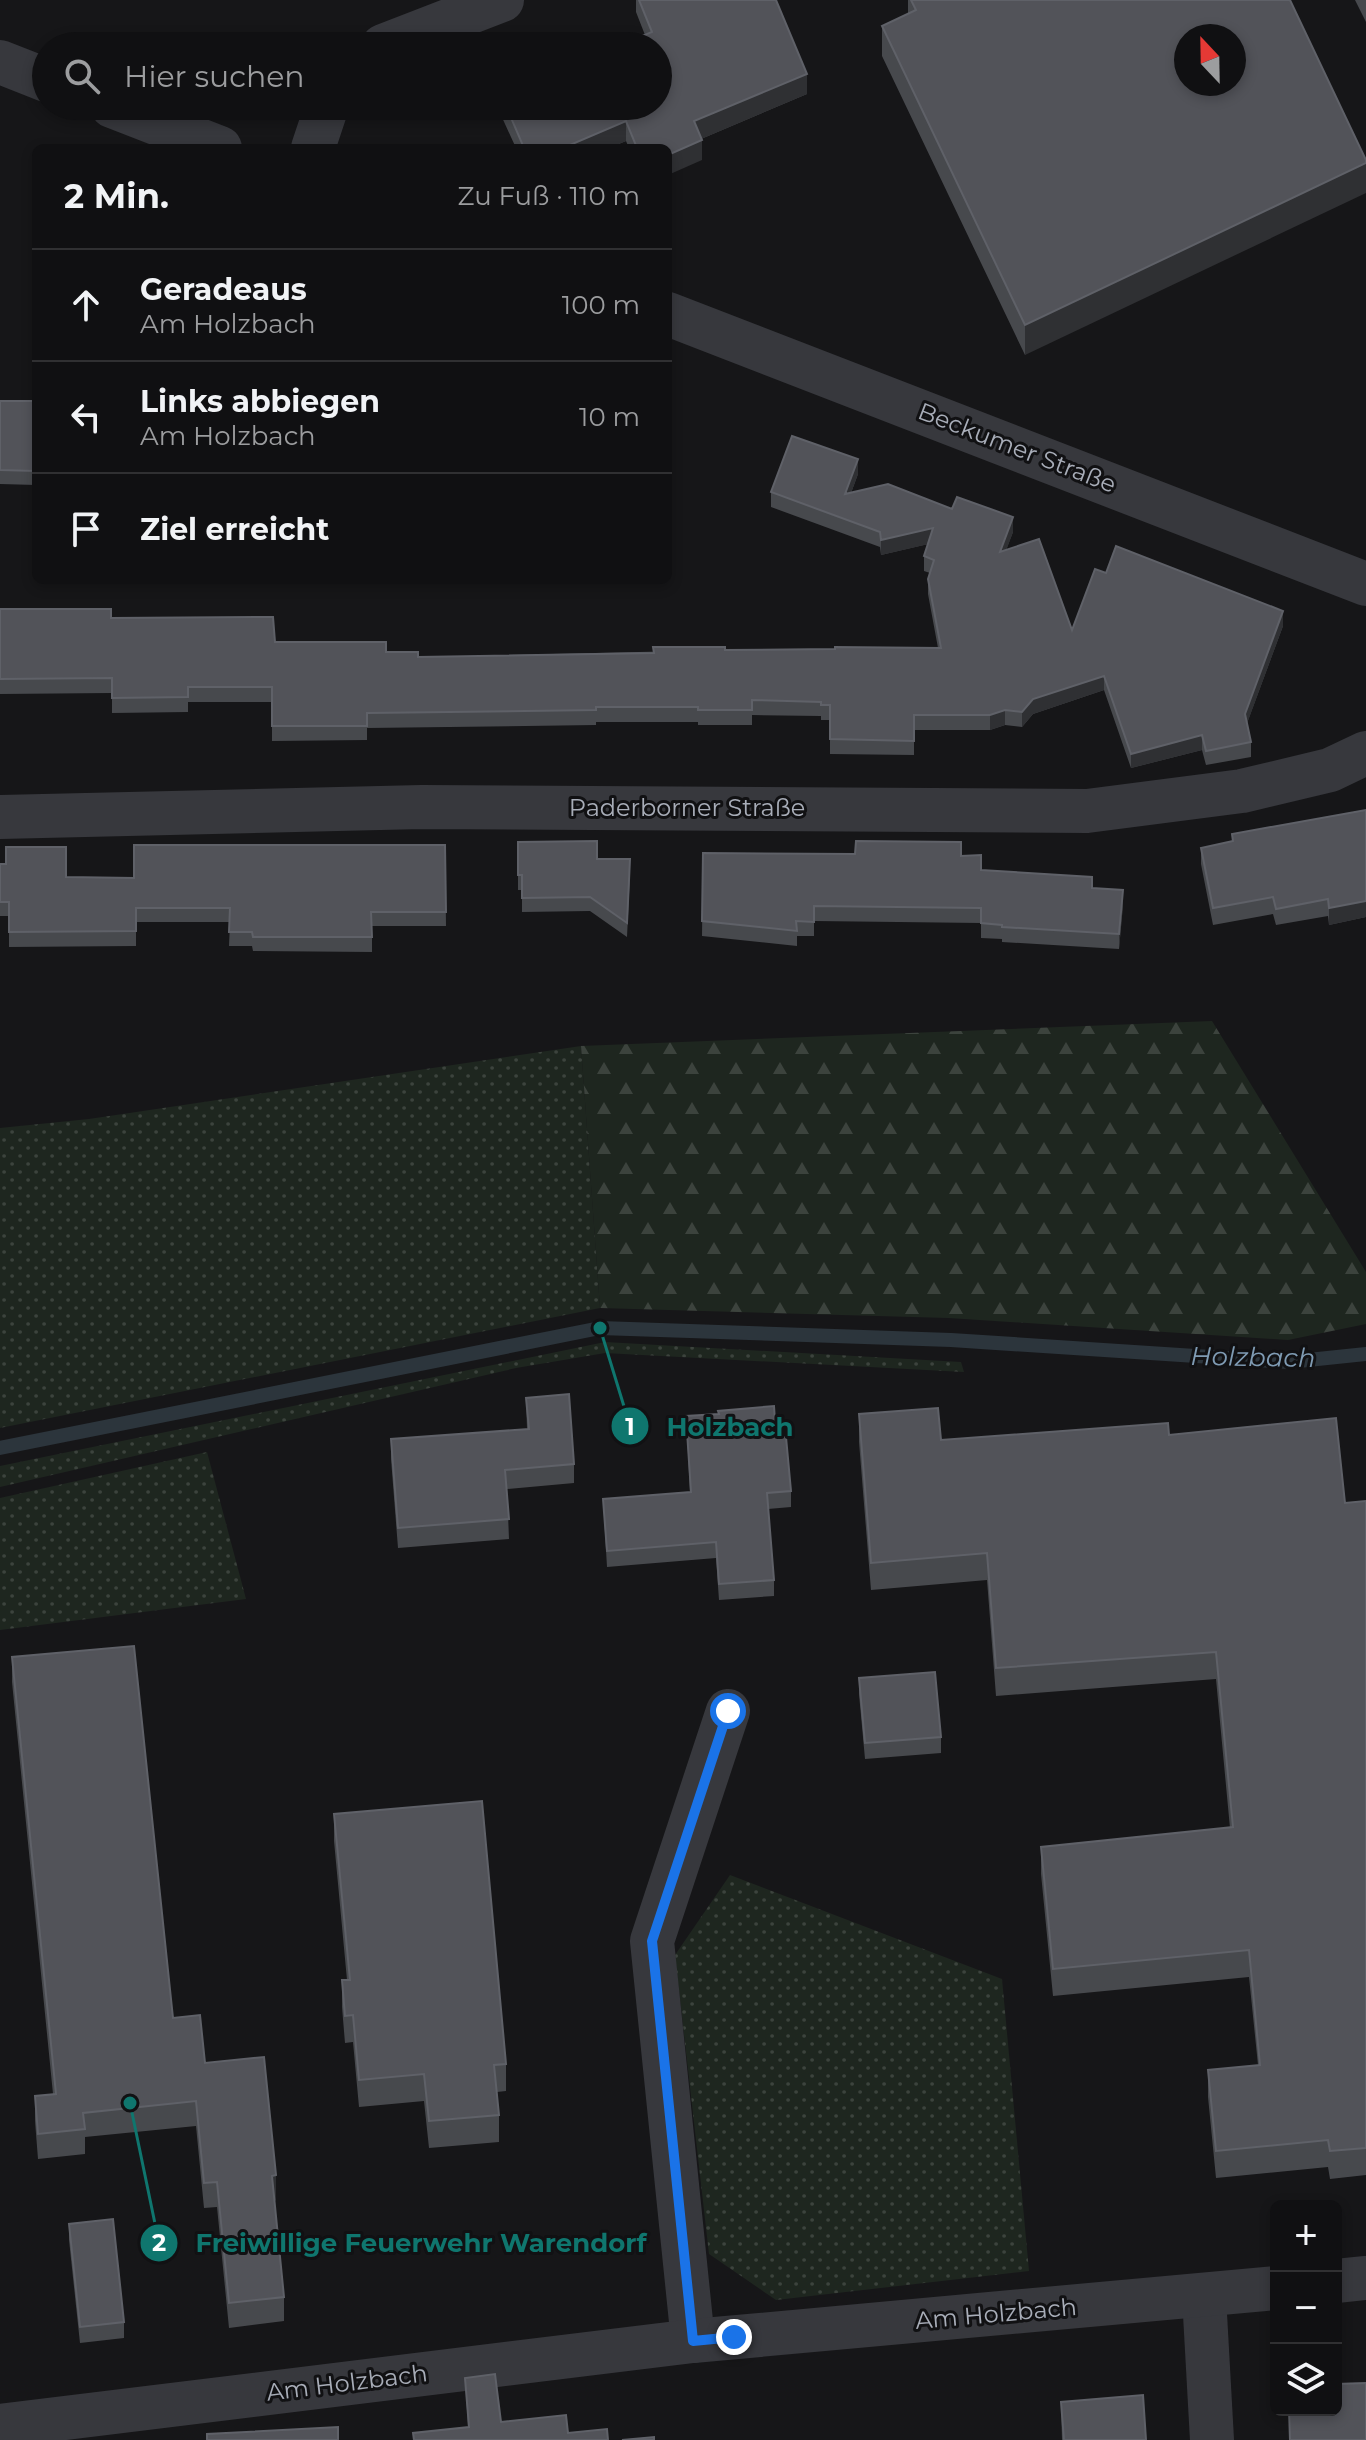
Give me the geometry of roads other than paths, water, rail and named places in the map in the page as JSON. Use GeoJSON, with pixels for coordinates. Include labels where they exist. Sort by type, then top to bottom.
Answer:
{"type":"FeatureCollection","features":[{"type":"Feature","properties":{"kind":"street"},"geometry":{"type":"LineString","coordinates":[[419,32],[502,0]]}},
{"type":"Feature","properties":{"kind":"street"},"geometry":{"type":"LineString","coordinates":[[0,62],[32,75]]}},
{"type":"Feature","properties":{"kind":"street"},"geometry":{"type":"LineString","coordinates":[[148,120],[210,144]]}},
{"type":"Feature","properties":{"kind":"street"},"geometry":{"type":"LineString","coordinates":[[314,144],[322,120]]}},
{"type":"Feature","properties":{"kind":"street","name":"Beckumer Straße"},"geometry":{"type":"LineString","coordinates":[[672,316],[1366,584]]}},
{"type":"Feature","properties":{"kind":"street","name":"Paderborner Straße"},"geometry":{"type":"LineString","coordinates":[[0,817],[422,807],[1087,811],[1242,791],[1330,770],[1366,753]]}},
{"type":"Feature","properties":{"kind":"street"},"geometry":{"type":"LineString","coordinates":[[693,2341],[652,1941],[728,1711]]}},
{"type":"Feature","properties":{"kind":"street"},"geometry":{"type":"LineString","coordinates":[[1342,2280],[1366,2278]]}},
{"type":"Feature","properties":{"kind":"street","name":"Am Holzbach"},"geometry":{"type":"LineString","coordinates":[[0,2426],[693,2341],[1270,2289]]}},
{"type":"Feature","properties":{"kind":"street"},"geometry":{"type":"LineString","coordinates":[[1204,2296],[1212,2440]]}},
{"type":"Feature","properties":{"kind":"waterway","name":"Holzbach"},"geometry":{"type":"LineString","coordinates":[[0,1448],[600,1328],[951,1340],[1289,1362],[1366,1354]]}},
{"type":"Feature","properties":{"kind":"place","name":"Holzbach"},"geometry":{"type":"Point","coordinates":[600,1328]}},
{"type":"Feature","properties":{"kind":"place","name":"Freiwillige Feuerwehr Warendorf"},"geometry":{"type":"Point","coordinates":[130,2103]}}]}
